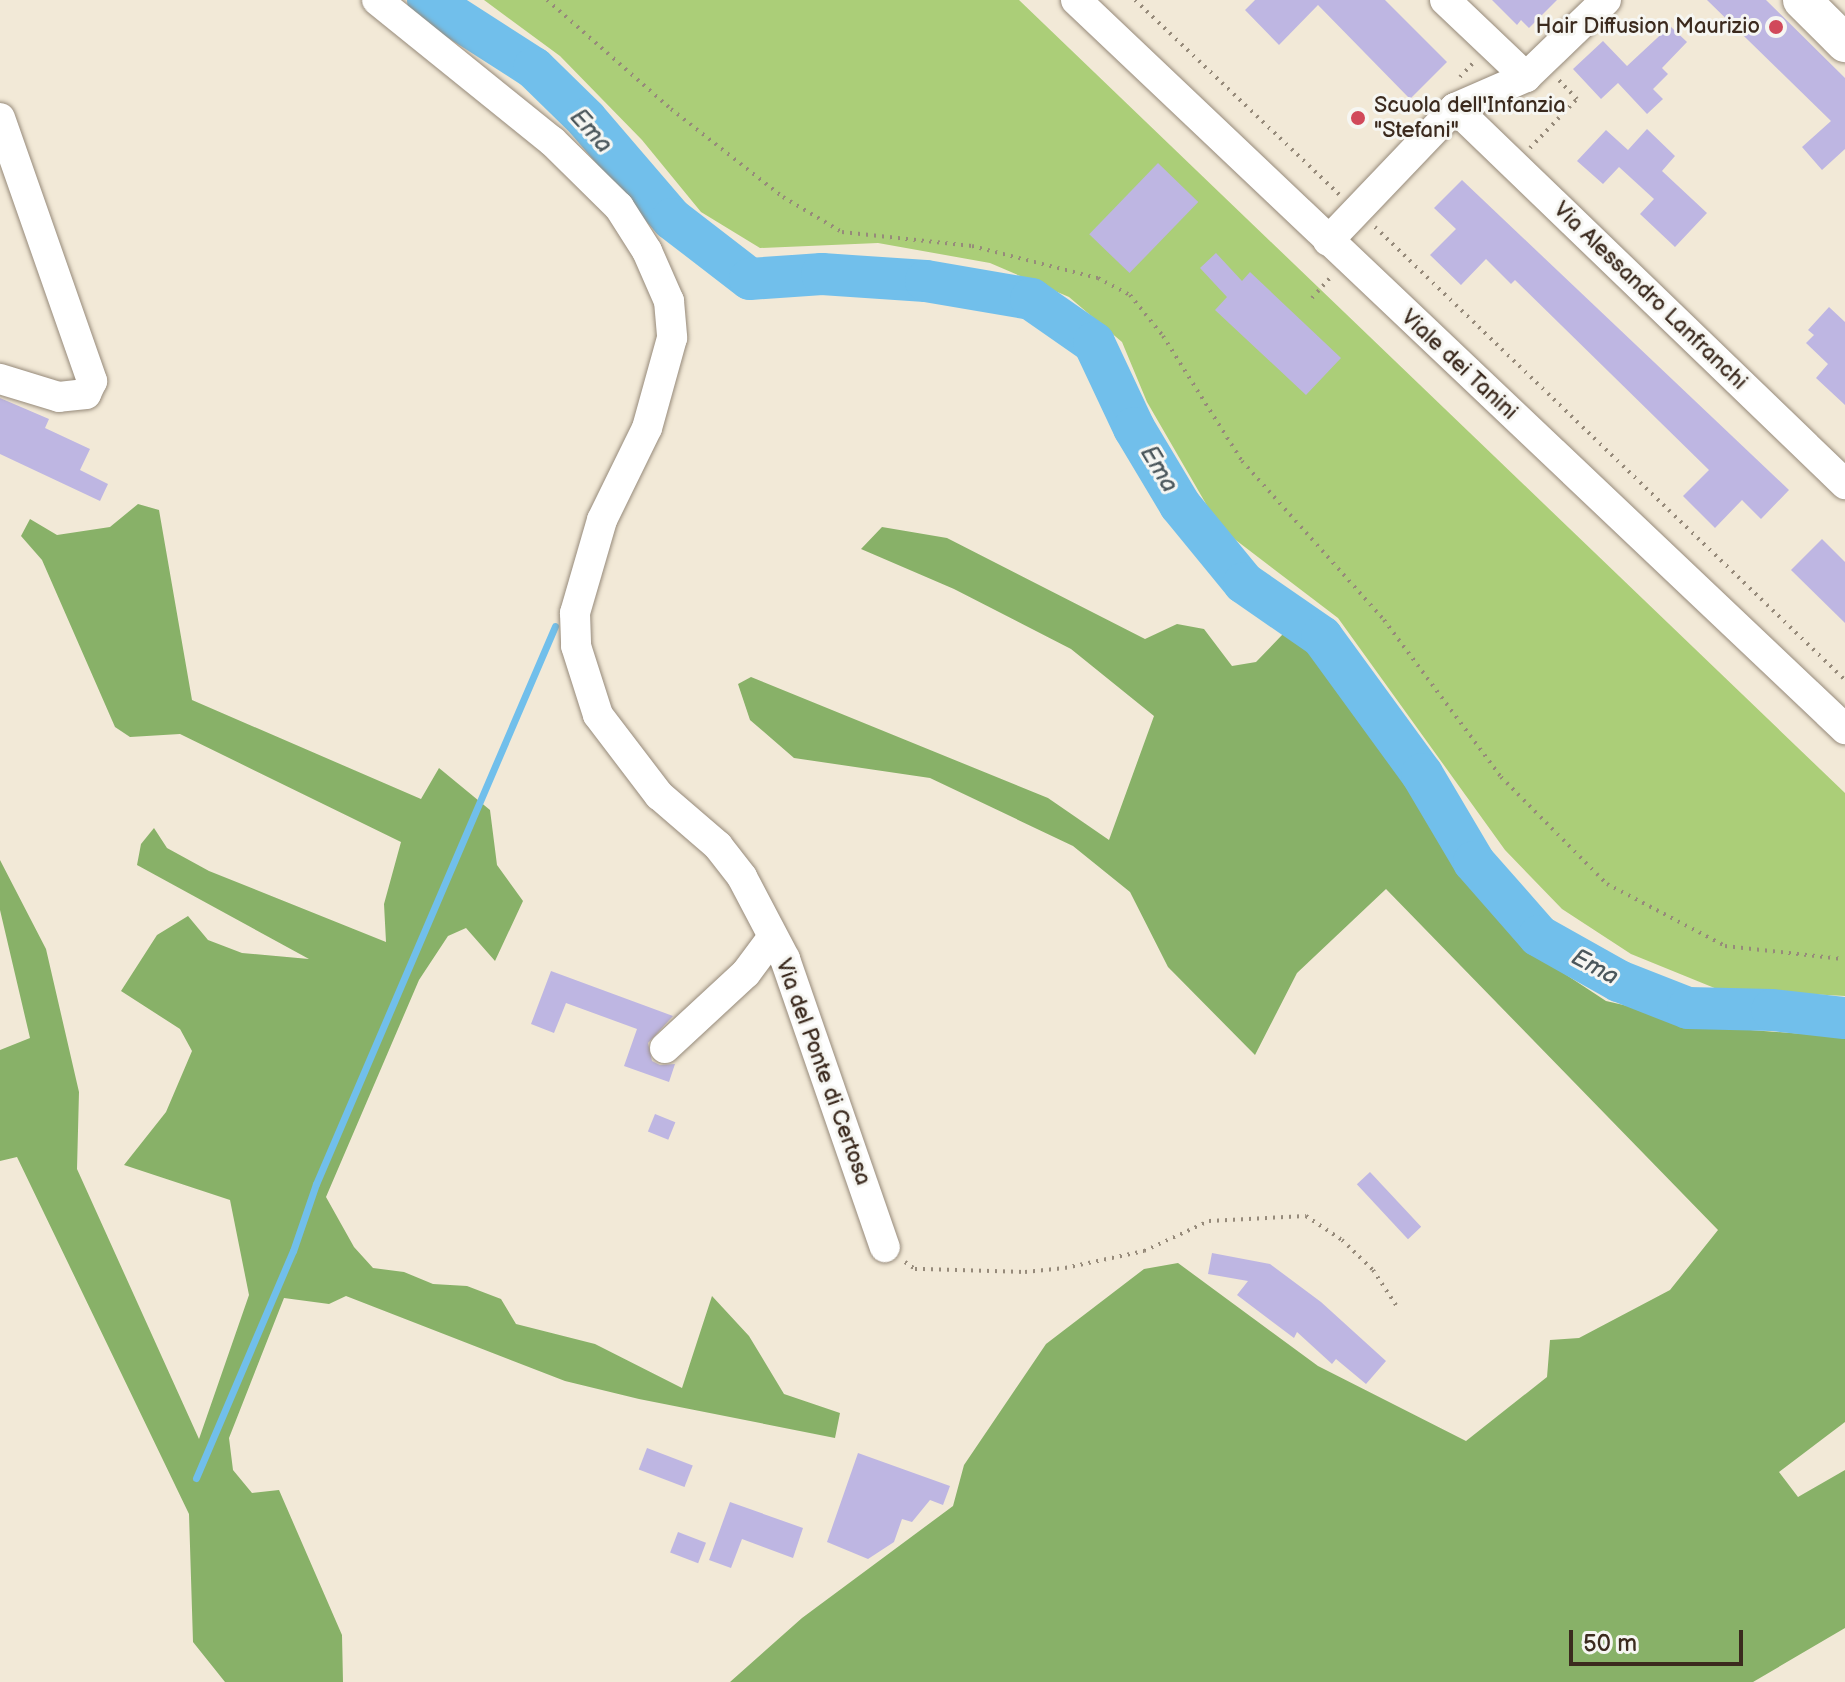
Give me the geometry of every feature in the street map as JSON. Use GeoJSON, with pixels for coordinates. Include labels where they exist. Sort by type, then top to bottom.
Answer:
{"type":"FeatureCollection","features":[{"type":"Feature","properties":{"kind":"main road"},"geometry":{"type":"LineString","coordinates":[[1802,0],[1845,43]]}},
{"type":"Feature","properties":{"kind":"street","name":"Via del Ponte di Certosa"},"geometry":{"type":"LineString","coordinates":[[377,0],[552,141],[619,207],[647,251],[669,301],[672,338],[647,428],[602,520],[575,613],[576,646],[598,715],[659,795],[718,846],[742,877],[785,959],[885,1247]]}},
{"type":"Feature","properties":{"kind":"street","name":"Viale dei Tanini"},"geometry":{"type":"LineString","coordinates":[[1076,0],[1845,729]]}},
{"type":"Feature","properties":{"kind":"street"},"geometry":{"type":"LineString","coordinates":[[1445,0],[1526,77]]}},
{"type":"Feature","properties":{"kind":"street"},"geometry":{"type":"LineString","coordinates":[[1328,241],[1455,108],[1526,77],[1606,0]]}},
{"type":"Feature","properties":{"kind":"street","name":"Via Alessandro Lanfranchi"},"geometry":{"type":"LineString","coordinates":[[1455,108],[1845,484]]}},
{"type":"Feature","properties":{"kind":"street"},"geometry":{"type":"LineString","coordinates":[[0,118],[92,381],[86,394],[59,397],[0,379]]}},
{"type":"Feature","properties":{"kind":"street"},"geometry":{"type":"LineString","coordinates":[[665,1048],[746,973],[772,938]]}},
{"type":"Feature","properties":{"kind":"path"},"geometry":{"type":"LineString","coordinates":[[547,0],[671,109],[783,197],[842,232],[972,246],[1098,278],[1130,295],[1163,336],[1242,461],[1384,620],[1501,777],[1607,884],[1725,946],[1844,959]]}},
{"type":"Feature","properties":{"kind":"path"},"geometry":{"type":"LineString","coordinates":[[1135,0],[1343,197]]}},
{"type":"Feature","properties":{"kind":"path"},"geometry":{"type":"LineString","coordinates":[[1374,220],[1375,228],[1845,680]]}},
{"type":"Feature","properties":{"kind":"path"},"geometry":{"type":"LineString","coordinates":[[885,1247],[915,1269],[1025,1272],[1109,1261],[1144,1251],[1209,1221],[1306,1216],[1342,1240],[1373,1270],[1396,1305]]}},
{"type":"Feature","properties":{"kind":"green space"},"geometry":{"type":"Polygon","coordinates":[[[484,0],[1019,0],[1845,793],[1845,996],[1717,989],[1631,954],[1562,909],[1505,850],[1338,618],[1220,528],[1147,402],[1122,342],[1069,297],[990,263],[878,243],[760,248],[701,212],[642,140],[560,56],[484,0]]]}},
{"type":"Feature","properties":{"kind":"green space"},"geometry":{"type":"Polygon","coordinates":[[[138,504],[159,510],[192,700],[421,799],[439,768],[490,810],[497,865],[523,901],[495,961],[466,928],[448,936],[419,980],[326,1197],[354,1247],[373,1268],[404,1272],[433,1284],[467,1286],[501,1299],[516,1324],[595,1344],[682,1388],[712,1296],[749,1336],[784,1394],[840,1413],[835,1438],[639,1399],[565,1381],[346,1296],[329,1304],[284,1298],[229,1438],[233,1470],[252,1493],[279,1490],[342,1635],[343,1682],[225,1682],[193,1642],[189,1514],[17,1157],[0,1161],[0,1050],[30,1038],[0,910],[0,860],[46,949],[79,1092],[77,1169],[199,1439],[249,1295],[230,1200],[124,1165],[166,1112],[192,1051],[180,1029],[121,991],[157,935],[188,916],[208,940],[242,953],[309,959],[137,865],[141,844],[154,828],[167,848],[209,871],[386,942],[384,904],[401,842],[180,734],[130,737],[115,727],[42,560],[21,536],[30,519],[57,535],[110,527],[138,504]]]}},
{"type":"Feature","properties":{"kind":"green space"},"geometry":{"type":"Polygon","coordinates":[[[882,527],[947,538],[1145,639],[1177,624],[1204,629],[1232,666],[1256,662],[1283,634],[1318,655],[1422,808],[1536,955],[1606,1001],[1724,1028],[1845,1037],[1845,1422],[1779,1472],[1798,1497],[1845,1470],[1845,1628],[1753,1682],[730,1682],[802,1618],[953,1506],[964,1465],[1046,1344],[1144,1269],[1178,1263],[1318,1366],[1466,1441],[1547,1377],[1550,1340],[1579,1338],[1670,1290],[1718,1230],[1386,889],[1297,973],[1255,1055],[1168,967],[1130,892],[1073,846],[930,778],[794,758],[750,720],[738,684],[751,677],[1048,798],[1109,840],[1154,716],[1071,649],[954,589],[861,549],[882,527]]]}},
{"type":"Feature","properties":{"kind":"building"},"geometry":{"type":"Polygon","coordinates":[[[1255,0],[1385,0],[1447,62],[1410,99],[1318,5],[1279,45],[1245,10],[1255,0]]]}},
{"type":"Feature","properties":{"kind":"building"},"geometry":{"type":"Polygon","coordinates":[[[1492,0],[1557,0],[1529,28],[1521,20],[1517,25],[1492,0]]]}},
{"type":"Feature","properties":{"kind":"building"},"geometry":{"type":"Polygon","coordinates":[[[1707,0],[1766,0],[1845,78],[1845,149],[1822,170],[1802,147],[1831,121],[1707,0]]]}},
{"type":"Feature","properties":{"kind":"building"},"geometry":{"type":"Polygon","coordinates":[[[1670,26],[1687,42],[1662,68],[1668,74],[1653,89],[1663,99],[1647,114],[1618,83],[1601,99],[1573,69],[1603,41],[1627,66],[1670,26]]]}},
{"type":"Feature","properties":{"kind":"building"},"geometry":{"type":"Polygon","coordinates":[[[1647,129],[1675,156],[1662,171],[1707,213],[1675,247],[1640,214],[1654,199],[1619,167],[1603,184],[1577,161],[1606,130],[1628,150],[1647,129]]]}},
{"type":"Feature","properties":{"kind":"building"},"geometry":{"type":"Polygon","coordinates":[[[1158,163],[1198,202],[1130,273],[1089,234],[1158,163]]]}},
{"type":"Feature","properties":{"kind":"building"},"geometry":{"type":"Polygon","coordinates":[[[1462,180],[1789,490],[1761,519],[1742,500],[1715,528],[1683,496],[1709,470],[1515,280],[1511,284],[1486,259],[1461,285],[1430,255],[1456,229],[1434,208],[1462,180]]]}},
{"type":"Feature","properties":{"kind":"building"},"geometry":{"type":"Polygon","coordinates":[[[1216,253],[1242,281],[1250,272],[1341,358],[1306,395],[1215,310],[1227,297],[1200,268],[1216,253]]]}},
{"type":"Feature","properties":{"kind":"building"},"geometry":{"type":"Polygon","coordinates":[[[1829,307],[1845,322],[1845,405],[1816,378],[1828,364],[1806,343],[1814,335],[1808,330],[1829,307]]]}},
{"type":"Feature","properties":{"kind":"building"},"geometry":{"type":"Polygon","coordinates":[[[0,398],[49,419],[45,428],[90,449],[80,470],[108,484],[100,501],[0,454],[0,398]]]}},
{"type":"Feature","properties":{"kind":"building"},"geometry":{"type":"Polygon","coordinates":[[[1822,539],[1845,562],[1845,623],[1791,570],[1822,539]]]}},
{"type":"Feature","properties":{"kind":"building"},"geometry":{"type":"Polygon","coordinates":[[[551,971],[673,1016],[648,1043],[652,1061],[660,1065],[675,1064],[669,1082],[624,1066],[637,1029],[566,1003],[554,1033],[531,1024],[551,971]]]}},
{"type":"Feature","properties":{"kind":"building"},"geometry":{"type":"Polygon","coordinates":[[[655,1114],[675,1122],[668,1140],[648,1132],[655,1114]]]}},
{"type":"Feature","properties":{"kind":"building"},"geometry":{"type":"Polygon","coordinates":[[[1370,1172],[1421,1227],[1408,1239],[1357,1184],[1370,1172]]]}},
{"type":"Feature","properties":{"kind":"building"},"geometry":{"type":"Polygon","coordinates":[[[1212,1253],[1270,1264],[1321,1302],[1386,1361],[1366,1384],[1336,1359],[1332,1364],[1297,1332],[1294,1338],[1237,1295],[1248,1281],[1208,1274],[1212,1253]]]}},
{"type":"Feature","properties":{"kind":"building"},"geometry":{"type":"Polygon","coordinates":[[[647,1448],[693,1466],[685,1487],[639,1469],[647,1448]]]}},
{"type":"Feature","properties":{"kind":"building"},"geometry":{"type":"Polygon","coordinates":[[[858,1453],[950,1486],[943,1505],[930,1500],[912,1522],[902,1519],[894,1542],[868,1559],[827,1542],[858,1453]]]}},
{"type":"Feature","properties":{"kind":"building"},"geometry":{"type":"Polygon","coordinates":[[[730,1502],[803,1528],[793,1558],[742,1539],[731,1568],[709,1560],[730,1502]]]}},
{"type":"Feature","properties":{"kind":"building"},"geometry":{"type":"Polygon","coordinates":[[[678,1532],[706,1543],[698,1563],[670,1553],[678,1532]]]}},
{"type":"Feature","properties":{"kind":"waterway","name":"Ema"},"geometry":{"type":"LineString","coordinates":[[428,0],[534,68],[586,119],[672,219],[750,279],[822,274],[926,281],[1031,299],[1094,343],[1134,428],[1180,505],[1244,583],[1322,637],[1422,774],[1474,862],[1539,936],[1619,981],[1688,1008],[1772,1010],[1845,1018]]}},
{"type":"Feature","properties":{"kind":"waterway"},"geometry":{"type":"LineString","coordinates":[[196,1478],[293,1251],[316,1184],[555,626]]}},
{"type":"Feature","properties":{"kind":"place","name":"Hair Diffusion Maurizio"},"geometry":{"type":"Point","coordinates":[1776,27]}},
{"type":"Feature","properties":{"kind":"place","name":"Scuola dell'Infanzia \"Stefani\""},"geometry":{"type":"Point","coordinates":[1358,118]}}]}
